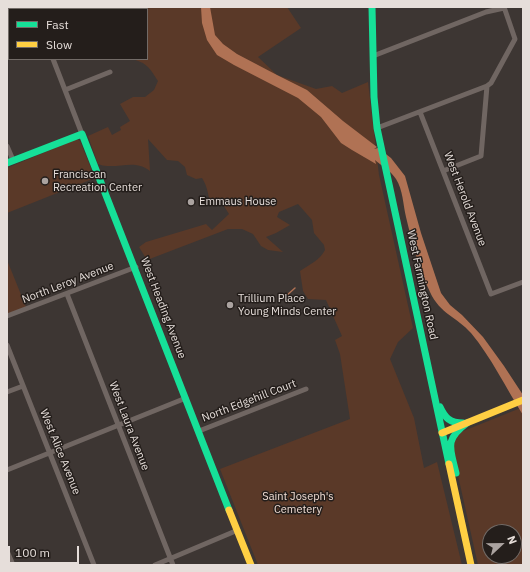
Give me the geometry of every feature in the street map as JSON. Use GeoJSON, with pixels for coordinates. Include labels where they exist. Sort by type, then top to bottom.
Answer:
{"type":"FeatureCollection","features":[{"type":"Feature","properties":{"kind":"street","name":"West Farmington Road"},"geometry":{"type":"LineString","coordinates":[[372,7],[377,128],[471,565]]}},
{"type":"Feature","properties":{"kind":"street"},"geometry":{"type":"LineString","coordinates":[[373,56],[486,12],[504,8],[515,39],[491,83],[487,86],[377,128]]}},
{"type":"Feature","properties":{"kind":"street","name":"West Heading Avenue"},"geometry":{"type":"LineString","coordinates":[[52,60],[136,267],[252,565]]}},
{"type":"Feature","properties":{"kind":"street"},"geometry":{"type":"LineString","coordinates":[[65,90],[110,72]]}},
{"type":"Feature","properties":{"kind":"street"},"geometry":{"type":"LineString","coordinates":[[443,171],[481,156],[487,86]]}},
{"type":"Feature","properties":{"kind":"street","name":"West Herold Avenue"},"geometry":{"type":"LineString","coordinates":[[420,112],[492,294],[523,282]]}},
{"type":"Feature","properties":{"kind":"street"},"geometry":{"type":"LineString","coordinates":[[7,146],[10,161],[82,134]]}},
{"type":"Feature","properties":{"kind":"street","name":"North Leroy Avenue"},"geometry":{"type":"LineString","coordinates":[[7,316],[136,267]]}},
{"type":"Feature","properties":{"kind":"street","name":"West Laura Avenue"},"geometry":{"type":"LineString","coordinates":[[67,294],[174,565]]}},
{"type":"Feature","properties":{"kind":"street","name":"West Alice Avenue"},"geometry":{"type":"LineString","coordinates":[[7,346],[94,565]]}},
{"type":"Feature","properties":{"kind":"street"},"geometry":{"type":"LineString","coordinates":[[7,392],[23,386]]}},
{"type":"Feature","properties":{"kind":"street"},"geometry":{"type":"LineString","coordinates":[[433,389],[445,418],[451,423],[467,423]]}},
{"type":"Feature","properties":{"kind":"street","name":"North Edgehill Court"},"geometry":{"type":"LineString","coordinates":[[199,431],[306,390]]}},
{"type":"Feature","properties":{"kind":"street"},"geometry":{"type":"LineString","coordinates":[[7,470],[186,398]]}},
{"type":"Feature","properties":{"kind":"street"},"geometry":{"type":"LineString","coordinates":[[442,433],[523,400]]}},
{"type":"Feature","properties":{"kind":"street"},"geometry":{"type":"LineString","coordinates":[[461,520],[459,489],[450,443],[451,437],[456,430],[467,423]]}},
{"type":"Feature","properties":{"kind":"street"},"geometry":{"type":"LineString","coordinates":[[155,565],[238,530]]}},
{"type":"Feature","properties":{"kind":"street"},"geometry":{"type":"LineString","coordinates":[[7,551],[13,565]]}},
{"type":"Feature","properties":{"kind":"green space","name":"Saint Joseph's Cemetery"},"geometry":{"type":"Polygon","coordinates":[[[287,7],[301,28],[258,57],[277,75],[316,89],[332,86],[342,93],[368,82],[379,175],[413,328],[398,342],[390,359],[414,418],[424,468],[437,462],[462,565],[258,565],[220,469],[350,419],[340,354],[335,340],[342,336],[326,300],[308,299],[303,291],[300,271],[323,254],[325,250],[324,245],[314,233],[312,220],[298,204],[279,212],[277,217],[290,225],[266,237],[283,252],[268,250],[261,246],[253,234],[242,229],[228,229],[147,260],[139,247],[146,242],[206,224],[212,230],[229,214],[222,203],[211,205],[207,188],[202,178],[196,179],[187,175],[185,167],[178,161],[167,160],[148,139],[150,171],[134,165],[104,166],[98,164],[88,136],[108,127],[112,135],[121,130],[120,127],[130,121],[120,104],[133,97],[145,97],[154,90],[158,81],[153,72],[147,66],[134,60],[148,60],[148,8],[146,8],[287,7]]]}},
{"type":"Feature","properties":{"kind":"green space"},"geometry":{"type":"Polygon","coordinates":[[[77,139],[80,141],[95,178],[7,213],[7,168],[77,139]]]}},
{"type":"Feature","properties":{"kind":"green space"},"geometry":{"type":"Polygon","coordinates":[[[7,260],[26,307],[7,314],[7,260]]]}},
{"type":"Feature","properties":{"kind":"green space"},"geometry":{"type":"Polygon","coordinates":[[[523,407],[523,565],[478,565],[451,444],[456,434],[523,407]]]}},
{"type":"Feature","properties":{"kind":"shaded area"},"geometry":{"type":"Polygon","coordinates":[[[201,7],[210,7],[215,35],[223,44],[237,54],[307,90],[343,121],[377,147],[374,149],[378,148],[391,158],[405,176],[421,233],[441,293],[450,305],[483,337],[504,366],[523,395],[523,415],[492,362],[478,342],[466,328],[439,305],[430,292],[422,274],[413,246],[400,188],[394,176],[375,160],[376,164],[341,143],[321,117],[298,98],[217,55],[207,40],[202,23],[201,7]]]}},
{"type":"Feature","properties":{"kind":"waterway"},"geometry":{"type":"LineString","coordinates":[[286,296],[295,288]]}},
{"type":"Feature","properties":{"kind":"traffic: fast"},"geometry":{"type":"LineString","coordinates":[[372,7],[374,97],[377,128],[449,464]]}},
{"type":"Feature","properties":{"kind":"traffic: fast"},"geometry":{"type":"LineString","coordinates":[[7,163],[82,134],[229,510]]}},
{"type":"Feature","properties":{"kind":"traffic: fast"},"geometry":{"type":"LineString","coordinates":[[440,407],[448,419],[463,423]]}},
{"type":"Feature","properties":{"kind":"traffic: fast"},"geometry":{"type":"LineString","coordinates":[[456,473],[451,451],[452,440],[455,434],[467,423]]}},
{"type":"Feature","properties":{"kind":"traffic: slow"},"geometry":{"type":"LineString","coordinates":[[442,433],[523,400]]}},
{"type":"Feature","properties":{"kind":"traffic: slow"},"geometry":{"type":"LineString","coordinates":[[449,464],[471,565]]}},
{"type":"Feature","properties":{"kind":"traffic: slow"},"geometry":{"type":"LineString","coordinates":[[229,510],[251,565]]}},
{"type":"Feature","properties":{"kind":"place","name":"Franciscan Recreation Center"},"geometry":{"type":"Point","coordinates":[45,181]}},
{"type":"Feature","properties":{"kind":"place","name":"Emmaus House"},"geometry":{"type":"Point","coordinates":[191,202]}},
{"type":"Feature","properties":{"kind":"place","name":"Trillium Place Young Minds Center"},"geometry":{"type":"Point","coordinates":[230,305]}}]}
